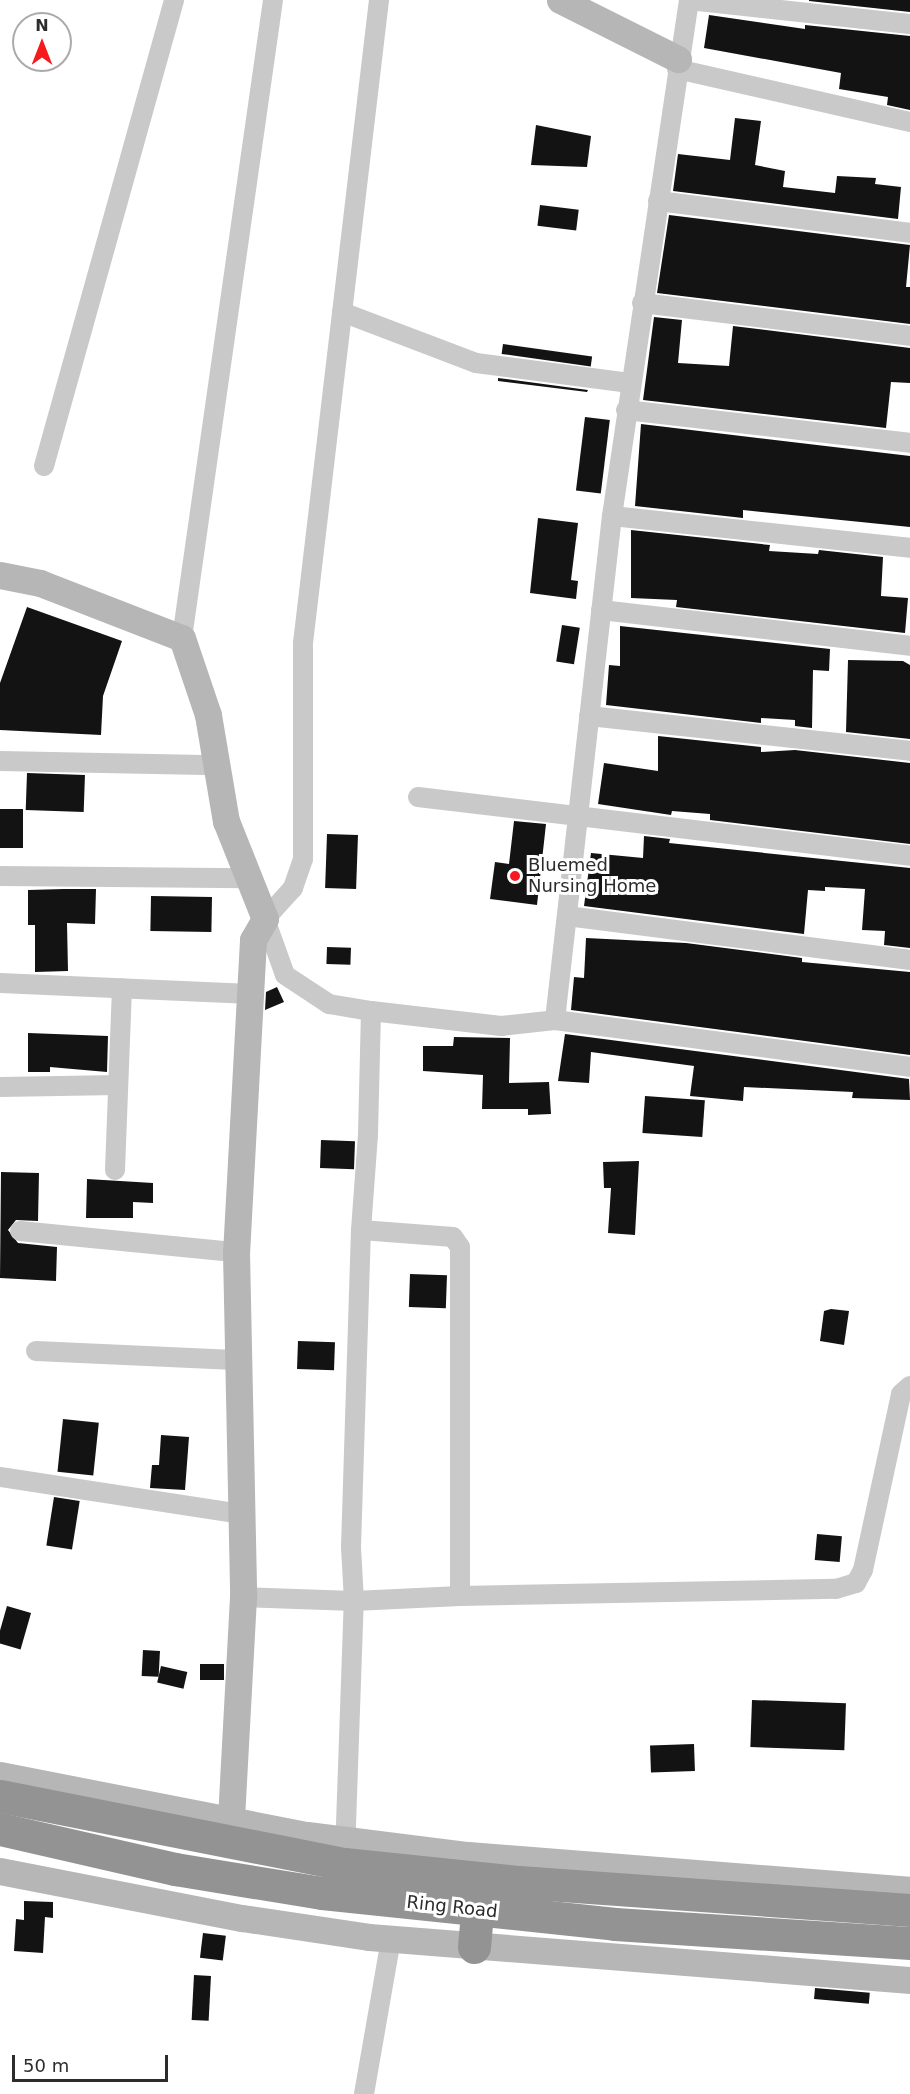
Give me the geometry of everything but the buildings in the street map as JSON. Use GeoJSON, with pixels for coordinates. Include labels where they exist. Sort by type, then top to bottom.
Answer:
{"type":"FeatureCollection","features":[{"type":"Feature","properties":{"kind":"highway","name":"Ring Road"},"geometry":{"type":"LineString","coordinates":[[0,1796],[519,1882],[910,1910]]}},
{"type":"Feature","properties":{"kind":"highway","name":"Ring Road"},"geometry":{"type":"LineString","coordinates":[[0,1829],[175,1869],[322,1893],[615,1924],[910,1943]]}},
{"type":"Feature","properties":{"kind":"highway"},"geometry":{"type":"LineString","coordinates":[[474,1947],[477,1910]]}},
{"type":"Feature","properties":{"kind":"street"},"geometry":{"type":"LineString","coordinates":[[44,465],[174,0]]}},
{"type":"Feature","properties":{"kind":"street"},"geometry":{"type":"LineString","coordinates":[[273,0],[182,638],[208,715],[226,821],[285,975],[329,1004],[371,1011],[501,1026],[555,1020],[910,1067]]}},
{"type":"Feature","properties":{"kind":"street"},"geometry":{"type":"LineString","coordinates":[[231,1821],[243,1597],[242,1514],[235,1360],[236,1252],[253,940],[265,919],[293,888],[303,859],[303,643],[379,0]]}},
{"type":"Feature","properties":{"kind":"street"},"geometry":{"type":"LineString","coordinates":[[560,0],[677,64],[910,122]]}},
{"type":"Feature","properties":{"kind":"street"},"geometry":{"type":"LineString","coordinates":[[555,1020],[612,516],[677,64],[689,0],[910,24]]}},
{"type":"Feature","properties":{"kind":"street"},"geometry":{"type":"LineString","coordinates":[[658,201],[910,233]]}},
{"type":"Feature","properties":{"kind":"street"},"geometry":{"type":"LineString","coordinates":[[642,303],[910,336]]}},
{"type":"Feature","properties":{"kind":"street"},"geometry":{"type":"LineString","coordinates":[[342,312],[476,363],[630,383]]}},
{"type":"Feature","properties":{"kind":"street"},"geometry":{"type":"LineString","coordinates":[[626,410],[910,443]]}},
{"type":"Feature","properties":{"kind":"street"},"geometry":{"type":"LineString","coordinates":[[612,516],[910,548]]}},
{"type":"Feature","properties":{"kind":"street"},"geometry":{"type":"LineString","coordinates":[[0,575],[40,583],[182,638]]}},
{"type":"Feature","properties":{"kind":"street"},"geometry":{"type":"LineString","coordinates":[[601,610],[910,646]]}},
{"type":"Feature","properties":{"kind":"street"},"geometry":{"type":"LineString","coordinates":[[589,716],[910,751]]}},
{"type":"Feature","properties":{"kind":"street"},"geometry":{"type":"LineString","coordinates":[[0,761],[216,765]]}},
{"type":"Feature","properties":{"kind":"street"},"geometry":{"type":"LineString","coordinates":[[418,797],[578,814],[910,856]]}},
{"type":"Feature","properties":{"kind":"street"},"geometry":{"type":"LineString","coordinates":[[0,876],[248,878]]}},
{"type":"Feature","properties":{"kind":"street"},"geometry":{"type":"LineString","coordinates":[[567,916],[910,960]]}},
{"type":"Feature","properties":{"kind":"street"},"geometry":{"type":"LineString","coordinates":[[0,983],[251,994]]}},
{"type":"Feature","properties":{"kind":"street"},"geometry":{"type":"LineString","coordinates":[[115,1170],[123,988]]}},
{"type":"Feature","properties":{"kind":"street"},"geometry":{"type":"LineString","coordinates":[[345,1852],[354,1601],[351,1547],[361,1230],[368,1134],[371,1011]]}},
{"type":"Feature","properties":{"kind":"street"},"geometry":{"type":"LineString","coordinates":[[0,1087],[118,1085]]}},
{"type":"Feature","properties":{"kind":"street"},"geometry":{"type":"LineString","coordinates":[[361,1230],[453,1237],[460,1248],[460,1596]]}},
{"type":"Feature","properties":{"kind":"street"},"geometry":{"type":"LineString","coordinates":[[20,1231],[236,1252]]}},
{"type":"Feature","properties":{"kind":"street"},"geometry":{"type":"LineString","coordinates":[[36,1351],[235,1360]]}},
{"type":"Feature","properties":{"kind":"street"},"geometry":{"type":"LineString","coordinates":[[243,1597],[354,1601],[460,1596],[825,1590],[856,1583],[863,1570],[901,1394],[910,1386]]}},
{"type":"Feature","properties":{"kind":"street"},"geometry":{"type":"LineString","coordinates":[[0,1478],[242,1514]]}},
{"type":"Feature","properties":{"kind":"street"},"geometry":{"type":"LineString","coordinates":[[0,1775],[231,1821],[345,1852],[910,1890]]}},
{"type":"Feature","properties":{"kind":"street"},"geometry":{"type":"LineString","coordinates":[[0,1871],[242,1918],[391,1939],[910,1980]]}},
{"type":"Feature","properties":{"kind":"street"},"geometry":{"type":"LineString","coordinates":[[364,2094],[391,1939]]}},
{"type":"Feature","properties":{"kind":"place","name":"Bluemed Nursing Home"},"geometry":{"type":"Point","coordinates":[515,876]}}]}
